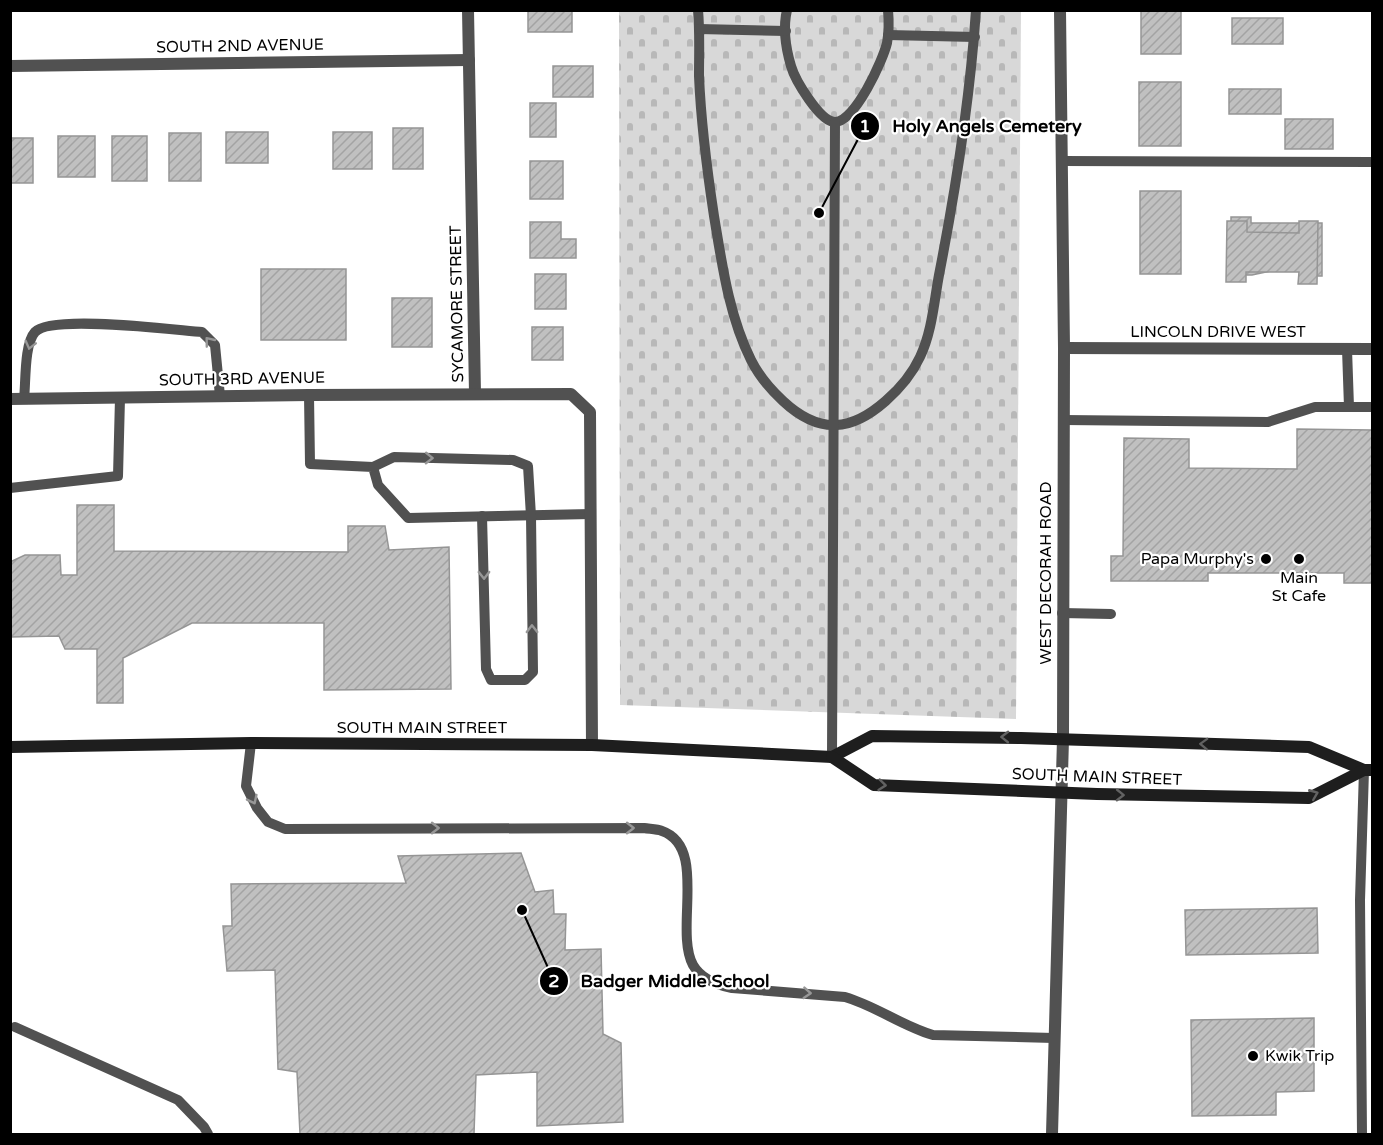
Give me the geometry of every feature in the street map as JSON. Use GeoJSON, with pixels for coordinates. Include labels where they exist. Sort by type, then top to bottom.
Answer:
{"type":"FeatureCollection","features":[{"type":"Feature","properties":{"kind":"main road"},"geometry":{"type":"LineString","coordinates":[[832,757],[872,736],[1063,739],[1309,747],[1368,770]]}},
{"type":"Feature","properties":{"kind":"main road","name":"SOUTH MAIN STREET"},"geometry":{"type":"LineString","coordinates":[[10,747],[251,743],[592,745],[832,757],[874,785],[1062,794],[1309,798],[1368,770]]}},
{"type":"Feature","properties":{"kind":"street","name":"SYCAMORE STREET"},"geometry":{"type":"LineString","coordinates":[[468,10],[475,393],[571,394],[590,412],[592,745]]}},
{"type":"Feature","properties":{"kind":"street","name":"WEST DECORAH ROAD"},"geometry":{"type":"LineString","coordinates":[[1052,1134],[1063,739],[1064,348],[1060,10]]}},
{"type":"Feature","properties":{"kind":"street","name":"SOUTH 2ND AVENUE"},"geometry":{"type":"LineString","coordinates":[[10,66],[469,60]]}},
{"type":"Feature","properties":{"kind":"street","name":"LINCOLN DRIVE WEST"},"geometry":{"type":"LineString","coordinates":[[1064,348],[1372,349]]}},
{"type":"Feature","properties":{"kind":"street","name":"SOUTH 3RD AVENUE"},"geometry":{"type":"LineString","coordinates":[[10,399],[475,393]]}},
{"type":"Feature","properties":{"kind":"lane"},"geometry":{"type":"LineString","coordinates":[[698,10],[699,77],[709,182],[728,293],[743,342],[760,376],[792,410],[813,423],[834,425],[848,424],[859,418],[880,405],[897,390],[916,364],[926,342],[947,236],[969,91],[976,10]]}},
{"type":"Feature","properties":{"kind":"lane"},"geometry":{"type":"LineString","coordinates":[[787,10],[786,31],[791,67],[797,80],[822,115],[835,122],[843,120],[864,93],[881,58],[888,35],[888,10]]}},
{"type":"Feature","properties":{"kind":"lane"},"geometry":{"type":"LineString","coordinates":[[699,29],[786,31]]}},
{"type":"Feature","properties":{"kind":"lane"},"geometry":{"type":"LineString","coordinates":[[888,35],[975,37]]}},
{"type":"Feature","properties":{"kind":"lane"},"geometry":{"type":"LineString","coordinates":[[832,757],[835,122]]}},
{"type":"Feature","properties":{"kind":"lane"},"geometry":{"type":"LineString","coordinates":[[1062,162],[1372,162]]}},
{"type":"Feature","properties":{"kind":"lane"},"geometry":{"type":"LineString","coordinates":[[24,399],[29,342],[36,330],[92,323],[202,332],[215,345],[220,396]]}},
{"type":"Feature","properties":{"kind":"lane"},"geometry":{"type":"LineString","coordinates":[[1347,349],[1350,407]]}},
{"type":"Feature","properties":{"kind":"lane"},"geometry":{"type":"LineString","coordinates":[[309,395],[310,464],[373,467],[394,457],[513,460],[528,466],[533,672],[525,680],[490,680],[486,669],[482,516]]}},
{"type":"Feature","properties":{"kind":"lane"},"geometry":{"type":"LineString","coordinates":[[10,488],[118,476],[120,398]]}},
{"type":"Feature","properties":{"kind":"lane"},"geometry":{"type":"LineString","coordinates":[[1063,420],[1268,422],[1315,407],[1372,407]]}},
{"type":"Feature","properties":{"kind":"lane"},"geometry":{"type":"LineString","coordinates":[[373,467],[378,485],[408,518],[591,514]]}},
{"type":"Feature","properties":{"kind":"lane"},"geometry":{"type":"LineString","coordinates":[[1062,614],[1111,614]]}},
{"type":"Feature","properties":{"kind":"lane"},"geometry":{"type":"LineString","coordinates":[[251,743],[246,786],[257,808],[268,822],[285,829],[644,828],[663,831],[676,840],[686,858],[688,950],[693,966],[717,985],[858,1000],[918,1031],[933,1035],[1054,1038]]}},
{"type":"Feature","properties":{"kind":"lane"},"geometry":{"type":"LineString","coordinates":[[1362,1134],[1360,900],[1368,770]]}},
{"type":"Feature","properties":{"kind":"lane"},"geometry":{"type":"LineString","coordinates":[[15,1028],[178,1100],[208,1134]]}},
{"type":"Feature","properties":{"kind":"green space"},"geometry":{"type":"Polygon","coordinates":[[[619,11],[1021,11],[1016,719],[620,705],[619,11]]]}},
{"type":"Feature","properties":{"kind":"building"},"geometry":{"type":"Polygon","coordinates":[[[528,10],[572,10],[572,32],[528,32],[528,10]]]}},
{"type":"Feature","properties":{"kind":"building"},"geometry":{"type":"Polygon","coordinates":[[[1141,10],[1181,10],[1181,54],[1141,54],[1141,10]]]}},
{"type":"Feature","properties":{"kind":"building"},"geometry":{"type":"Polygon","coordinates":[[[1232,18],[1283,18],[1283,44],[1232,44],[1232,18]]]}},
{"type":"Feature","properties":{"kind":"building"},"geometry":{"type":"Polygon","coordinates":[[[553,66],[593,66],[593,97],[553,97],[553,66]]]}},
{"type":"Feature","properties":{"kind":"building"},"geometry":{"type":"Polygon","coordinates":[[[1139,82],[1181,82],[1181,146],[1139,146],[1139,82]]]}},
{"type":"Feature","properties":{"kind":"building"},"geometry":{"type":"Polygon","coordinates":[[[1229,89],[1281,89],[1281,114],[1229,114],[1229,89]]]}},
{"type":"Feature","properties":{"kind":"building"},"geometry":{"type":"Polygon","coordinates":[[[530,103],[556,103],[556,137],[530,137],[530,103]]]}},
{"type":"Feature","properties":{"kind":"building"},"geometry":{"type":"Polygon","coordinates":[[[1285,119],[1333,119],[1333,149],[1285,149],[1285,119]]]}},
{"type":"Feature","properties":{"kind":"building"},"geometry":{"type":"Polygon","coordinates":[[[393,128],[423,128],[423,169],[393,169],[393,128]]]}},
{"type":"Feature","properties":{"kind":"building"},"geometry":{"type":"Polygon","coordinates":[[[226,132],[268,132],[268,163],[226,163],[226,132]]]}},
{"type":"Feature","properties":{"kind":"building"},"geometry":{"type":"Polygon","coordinates":[[[333,132],[372,132],[372,169],[333,169],[333,132]]]}},
{"type":"Feature","properties":{"kind":"building"},"geometry":{"type":"Polygon","coordinates":[[[169,133],[201,133],[201,181],[169,181],[169,133]]]}},
{"type":"Feature","properties":{"kind":"building"},"geometry":{"type":"Polygon","coordinates":[[[58,136],[95,136],[95,177],[58,177],[58,136]]]}},
{"type":"Feature","properties":{"kind":"building"},"geometry":{"type":"Polygon","coordinates":[[[112,136],[147,136],[147,181],[112,181],[112,136]]]}},
{"type":"Feature","properties":{"kind":"building"},"geometry":{"type":"Polygon","coordinates":[[[10,138],[33,138],[33,183],[10,183],[10,138]]]}},
{"type":"Feature","properties":{"kind":"building"},"geometry":{"type":"Polygon","coordinates":[[[530,161],[563,161],[563,199],[530,199],[530,161]]]}},
{"type":"Feature","properties":{"kind":"building"},"geometry":{"type":"Polygon","coordinates":[[[1140,191],[1181,191],[1181,274],[1140,274],[1140,191]]]}},
{"type":"Feature","properties":{"kind":"building"},"geometry":{"type":"Polygon","coordinates":[[[1231,217],[1251,217],[1251,223],[1322,223],[1322,276],[1300,276],[1300,265],[1252,275],[1231,275],[1231,217]]]}},
{"type":"Feature","properties":{"kind":"building"},"geometry":{"type":"Polygon","coordinates":[[[1227,221],[1247,221],[1247,232],[1299,233],[1299,221],[1318,221],[1317,284],[1298,284],[1299,272],[1246,272],[1246,282],[1226,282],[1227,221]]]}},
{"type":"Feature","properties":{"kind":"building"},"geometry":{"type":"Polygon","coordinates":[[[530,222],[561,222],[561,239],[576,239],[576,258],[530,258],[530,222]]]}},
{"type":"Feature","properties":{"kind":"building"},"geometry":{"type":"Polygon","coordinates":[[[261,269],[346,269],[346,340],[261,340],[261,269]]]}},
{"type":"Feature","properties":{"kind":"building"},"geometry":{"type":"Polygon","coordinates":[[[535,274],[566,274],[566,309],[535,309],[535,274]]]}},
{"type":"Feature","properties":{"kind":"building"},"geometry":{"type":"Polygon","coordinates":[[[392,298],[432,298],[432,347],[392,347],[392,298]]]}},
{"type":"Feature","properties":{"kind":"building"},"geometry":{"type":"Polygon","coordinates":[[[532,327],[563,327],[563,360],[532,360],[532,327]]]}},
{"type":"Feature","properties":{"kind":"building"},"geometry":{"type":"Polygon","coordinates":[[[1297,429],[1372,430],[1372,583],[1344,583],[1344,573],[1208,573],[1208,581],[1111,581],[1111,556],[1123,556],[1124,438],[1189,439],[1189,468],[1297,469],[1297,429]]]}},
{"type":"Feature","properties":{"kind":"building"},"geometry":{"type":"Polygon","coordinates":[[[77,505],[114,505],[114,551],[348,552],[348,526],[385,526],[389,550],[449,547],[451,689],[324,690],[324,623],[192,623],[123,658],[123,703],[97,703],[97,649],[65,649],[59,636],[10,637],[10,562],[25,555],[60,555],[61,575],[77,575],[77,505]]]}},
{"type":"Feature","properties":{"kind":"building"},"geometry":{"type":"Polygon","coordinates":[[[521,853],[535,892],[553,890],[554,914],[566,914],[565,950],[601,949],[603,1034],[621,1043],[623,1122],[537,1126],[537,1072],[476,1075],[474,1134],[300,1134],[297,1072],[278,1069],[275,970],[227,971],[223,926],[232,926],[231,884],[406,883],[398,856],[521,853]]]}},
{"type":"Feature","properties":{"kind":"building"},"geometry":{"type":"Polygon","coordinates":[[[1317,908],[1318,953],[1186,955],[1185,910],[1317,908]]]}},
{"type":"Feature","properties":{"kind":"building","name":"Kwik Trip"},"geometry":{"type":"Polygon","coordinates":[[[1314,1018],[1314,1091],[1276,1092],[1276,1115],[1192,1116],[1191,1020],[1314,1018]]]}},
{"type":"Feature","properties":{"kind":"place","name":"Holy Angels Cemetery"},"geometry":{"type":"Point","coordinates":[819,213]}},
{"type":"Feature","properties":{"kind":"place","name":"Papa Murphy's"},"geometry":{"type":"Point","coordinates":[1266,559]}},
{"type":"Feature","properties":{"kind":"place","name":"Main St Cafe"},"geometry":{"type":"Point","coordinates":[1299,559]}},
{"type":"Feature","properties":{"kind":"place","name":"Badger Middle School"},"geometry":{"type":"Point","coordinates":[522,910]}},
{"type":"Feature","properties":{"kind":"place","name":"Kwik Trip"},"geometry":{"type":"Point","coordinates":[1253,1056]}}]}
